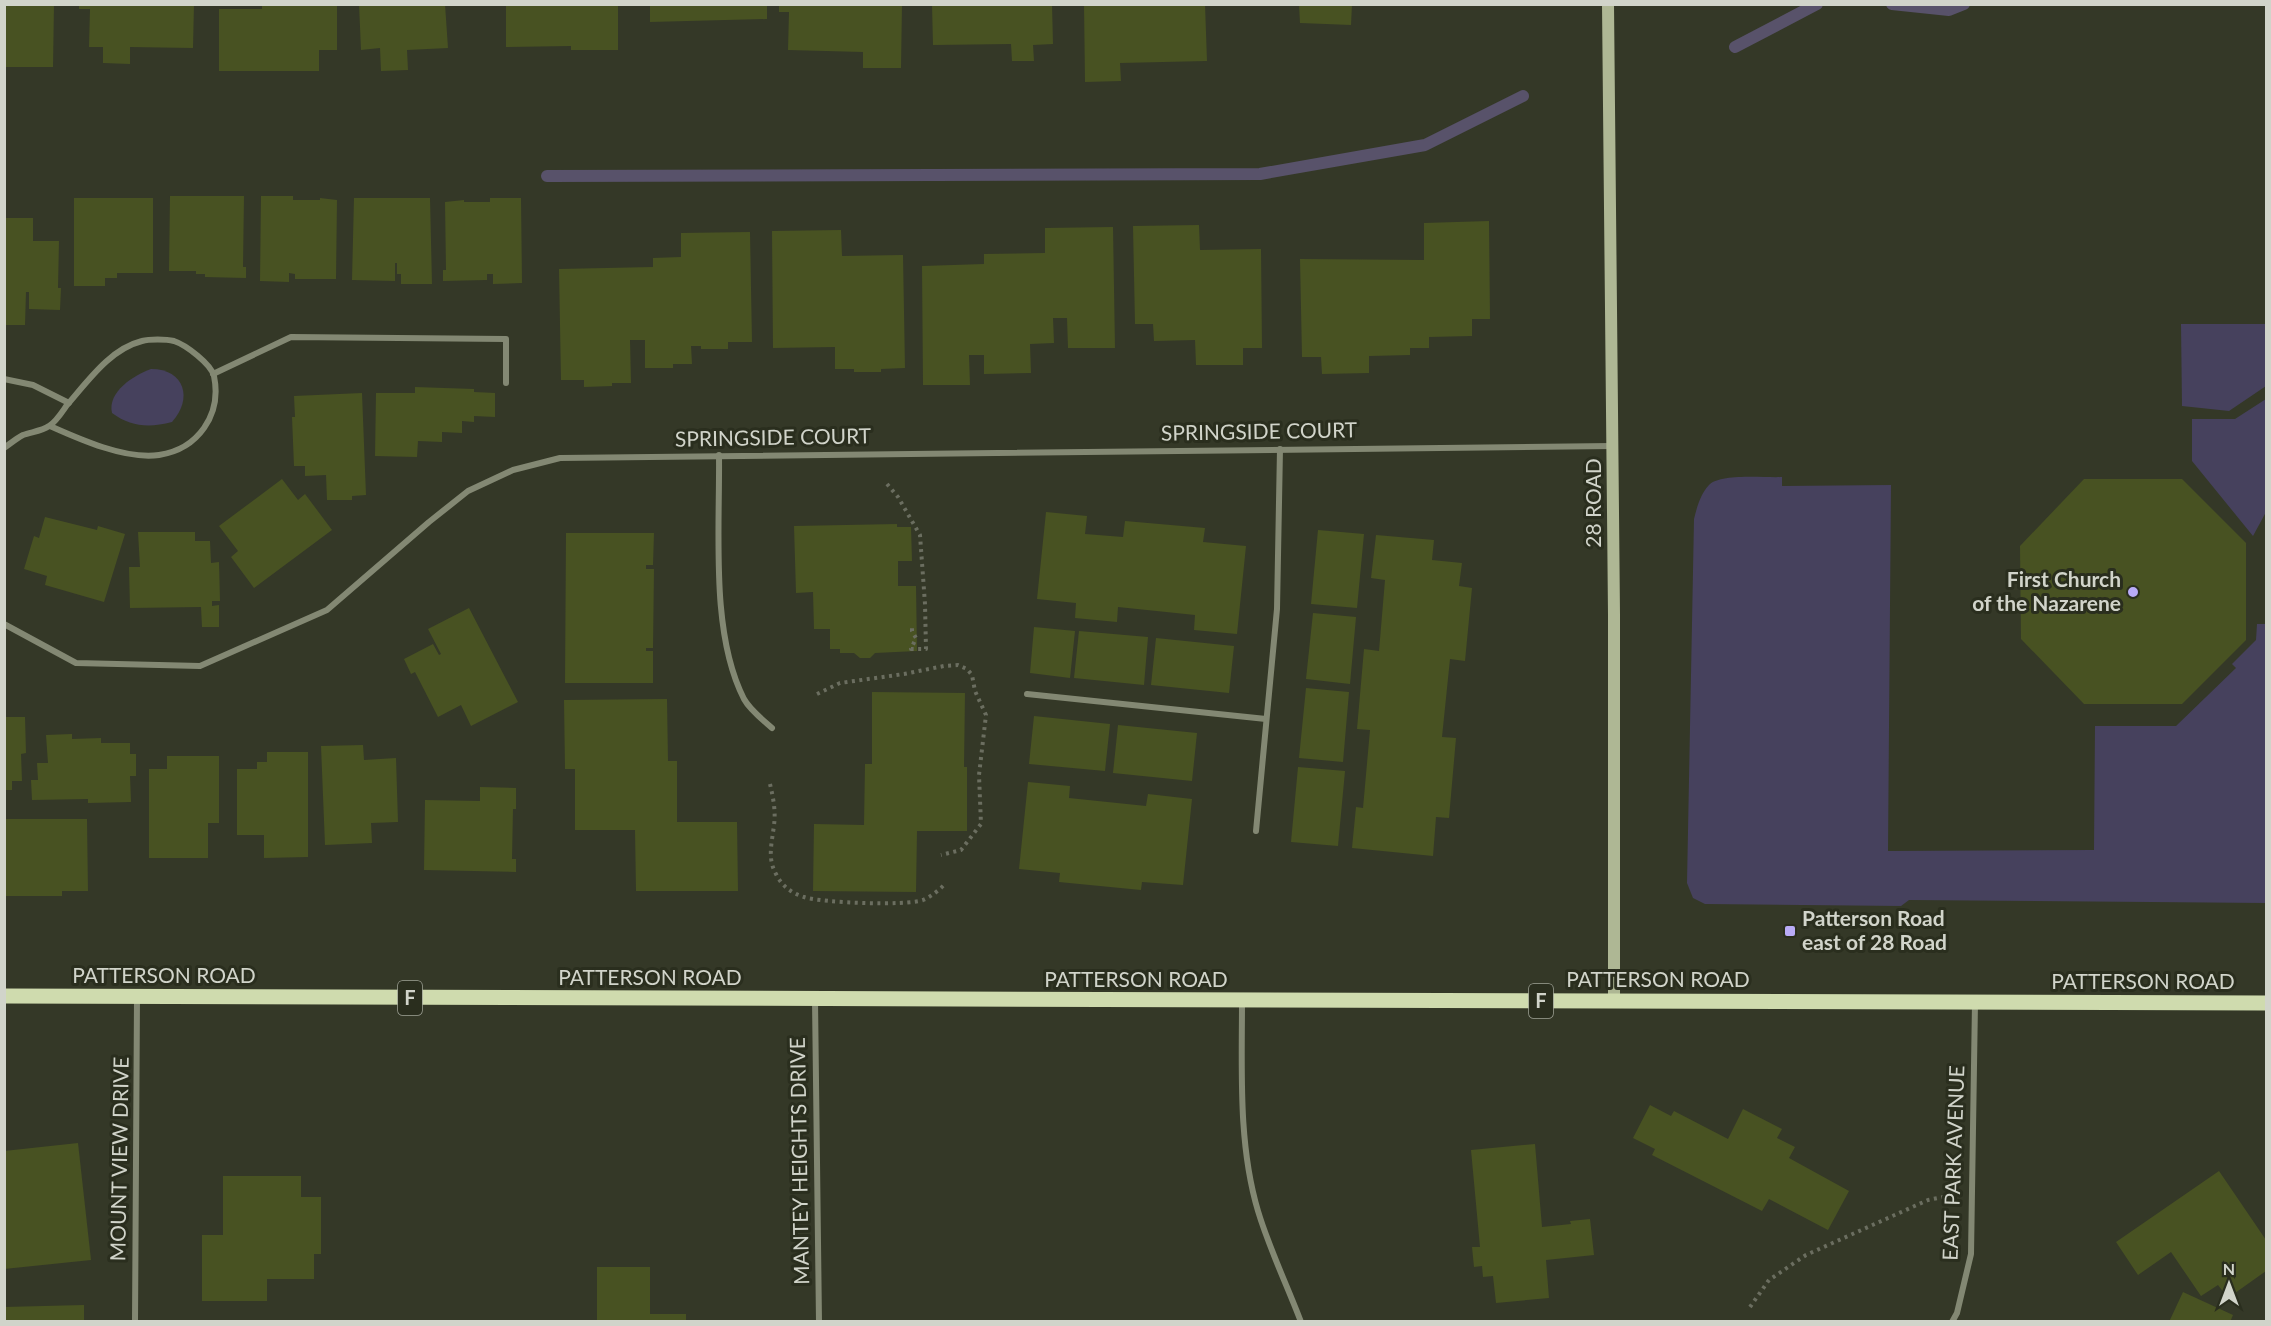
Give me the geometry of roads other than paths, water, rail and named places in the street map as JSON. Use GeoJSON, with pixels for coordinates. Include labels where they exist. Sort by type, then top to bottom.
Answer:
{"type":"FeatureCollection","features":[{"type":"Feature","properties":{"kind":"main road","name":"PATTERSON ROAD"},"geometry":{"type":"LineString","coordinates":[[4,996],[2266,1003]]}},
{"type":"Feature","properties":{"kind":"street","name":"28 ROAD"},"geometry":{"type":"LineString","coordinates":[[1608,4],[1613,446],[1614,1002]]}},
{"type":"Feature","properties":{"kind":"street"},"geometry":{"type":"LineString","coordinates":[[213,374],[291,337],[506,339],[506,383]]}},
{"type":"Feature","properties":{"kind":"street"},"geometry":{"type":"LineString","coordinates":[[4,448],[21,436],[50,426],[92,376],[116,353],[143,340],[173,340],[197,354],[213,374],[215,393],[213,415],[202,433],[184,448],[158,455],[128,453],[89,444],[50,426]]}},
{"type":"Feature","properties":{"kind":"street"},"geometry":{"type":"LineString","coordinates":[[4,378],[33,386],[69,403]]}},
{"type":"Feature","properties":{"kind":"street","name":"SPRINGSIDE COURT"},"geometry":{"type":"LineString","coordinates":[[4,624],[76,663],[200,666],[327,610],[468,491],[513,470],[560,458],[1613,446]]}},
{"type":"Feature","properties":{"kind":"street"},"geometry":{"type":"LineString","coordinates":[[1256,831],[1277,609],[1280,449]]}},
{"type":"Feature","properties":{"kind":"street"},"geometry":{"type":"LineString","coordinates":[[719,455],[721,608],[729,661],[745,701],[772,728]]}},
{"type":"Feature","properties":{"kind":"street"},"geometry":{"type":"LineString","coordinates":[[1027,694],[1266,719]]}},
{"type":"Feature","properties":{"kind":"street","name":"MOUNT VIEW DRIVE"},"geometry":{"type":"LineString","coordinates":[[135,1322],[137,998]]}},
{"type":"Feature","properties":{"kind":"street","name":"MANTEY HEIGHTS DRIVE"},"geometry":{"type":"LineString","coordinates":[[815,1000],[819,1322]]}},
{"type":"Feature","properties":{"kind":"street"},"geometry":{"type":"LineString","coordinates":[[1242,1001],[1242,1091],[1247,1152],[1258,1210],[1301,1322]]}},
{"type":"Feature","properties":{"kind":"street","name":"EAST PARK AVENUE"},"geometry":{"type":"LineString","coordinates":[[1952,1322],[1957,1313],[1971,1254],[1975,1003]]}},
{"type":"Feature","properties":{"kind":"waterway"},"geometry":{"type":"LineString","coordinates":[[1735,47],[1817,4]]}},
{"type":"Feature","properties":{"kind":"waterway"},"geometry":{"type":"LineString","coordinates":[[1892,4],[1949,10],[1964,4]]}},
{"type":"Feature","properties":{"kind":"waterway"},"geometry":{"type":"LineString","coordinates":[[547,176],[1260,174],[1425,145],[1523,96]]}},
{"type":"Feature","properties":{"kind":"place","name":"First Church of the Nazarene"},"geometry":{"type":"Point","coordinates":[2133,592]}},
{"type":"Feature","properties":{"kind":"place","name":"Patterson Road east of 28 Road"},"geometry":{"type":"Point","coordinates":[1790,931]}}]}
